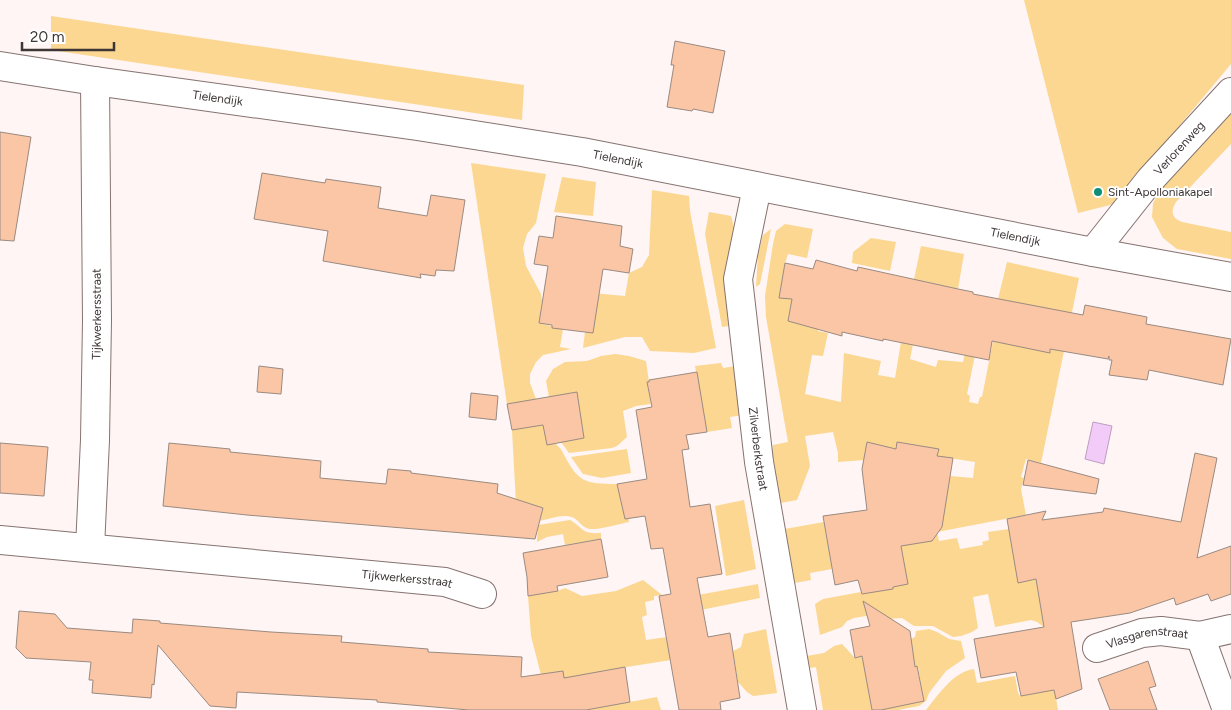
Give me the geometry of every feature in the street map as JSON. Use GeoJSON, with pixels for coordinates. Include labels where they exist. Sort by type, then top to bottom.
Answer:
{"type":"FeatureCollection","features":[{"type":"Feature","properties":{"kind":"street","name":"Tielendijk"},"geometry":{"type":"LineString","coordinates":[[0,66],[417,126],[562,149],[1231,277]]}},
{"type":"Feature","properties":{"kind":"street","name":"Tijkwerkersstraat"},"geometry":{"type":"LineString","coordinates":[[90,548],[95,440],[97,320],[96,81]]}},
{"type":"Feature","properties":{"kind":"street","name":"Verlorenweg"},"geometry":{"type":"LineString","coordinates":[[1093,252],[1150,180],[1231,92]]}},
{"type":"Feature","properties":{"kind":"street","name":"Zilverberkstraat"},"geometry":{"type":"LineString","coordinates":[[757,187],[738,278],[759,462],[802,710]]}},
{"type":"Feature","properties":{"kind":"street","name":"Tijkwerkersstraat"},"geometry":{"type":"LineString","coordinates":[[0,540],[446,582],[482,594]]}},
{"type":"Feature","properties":{"kind":"street","name":"Vlasgarenstraat"},"geometry":{"type":"LineString","coordinates":[[1096,648],[1142,633],[1162,632],[1200,636],[1231,629]]}},
{"type":"Feature","properties":{"kind":"street","name":"Vlasgarenstraat"},"geometry":{"type":"LineString","coordinates":[[1200,636],[1228,710]]}},
{"type":"Feature","properties":{"kind":"shaded area"},"geometry":{"type":"Polygon","coordinates":[[[1024,0],[1231,0],[1231,64],[1114,204],[1078,213],[1024,0]]]}},
{"type":"Feature","properties":{"kind":"shaded area"},"geometry":{"type":"Polygon","coordinates":[[[51,16],[524,85],[522,120],[51,50],[51,16]]]}},
{"type":"Feature","properties":{"kind":"shaded area"},"geometry":{"type":"Polygon","coordinates":[[[1231,111],[1231,144],[1176,202],[1173,214],[1176,219],[1182,222],[1231,232],[1231,259],[1177,249],[1163,238],[1152,217],[1153,203],[1172,174],[1231,111]]]}},
{"type":"Feature","properties":{"kind":"shaded area"},"geometry":{"type":"Polygon","coordinates":[[[471,163],[546,174],[536,223],[527,234],[523,248],[526,266],[541,294],[539,323],[563,329],[560,347],[571,349],[543,355],[536,362],[530,374],[530,383],[536,399],[508,411],[471,163]]]}},
{"type":"Feature","properties":{"kind":"shaded area"},"geometry":{"type":"Polygon","coordinates":[[[562,177],[596,182],[593,216],[554,212],[562,177]]]}},
{"type":"Feature","properties":{"kind":"shaded area"},"geometry":{"type":"Polygon","coordinates":[[[652,190],[689,196],[690,211],[716,348],[694,353],[650,351],[642,337],[625,337],[583,348],[585,332],[593,333],[592,293],[625,296],[629,273],[642,267],[649,255],[652,190]]]}},
{"type":"Feature","properties":{"kind":"shaded area"},"geometry":{"type":"Polygon","coordinates":[[[709,212],[731,216],[734,227],[729,265],[735,325],[722,327],[705,234],[709,212]]]}},
{"type":"Feature","properties":{"kind":"shaded area"},"geometry":{"type":"Polygon","coordinates":[[[785,224],[813,229],[807,258],[788,254],[785,263],[779,297],[792,299],[788,320],[828,333],[823,356],[812,355],[805,394],[841,402],[844,353],[881,361],[878,375],[895,378],[921,246],[964,254],[958,289],[923,281],[910,359],[936,367],[938,360],[963,362],[969,334],[979,336],[967,394],[970,396],[969,402],[978,404],[980,397],[982,397],[993,341],[1050,352],[1057,311],[998,299],[1007,262],[1079,278],[1041,463],[1026,459],[1021,477],[1024,478],[1021,489],[1026,515],[937,532],[939,541],[957,538],[960,549],[983,545],[982,542],[989,540],[988,532],[1009,529],[1018,582],[1037,579],[1044,627],[1031,620],[995,627],[988,594],[973,597],[978,628],[961,636],[953,637],[933,626],[914,626],[902,618],[887,619],[866,616],[854,618],[847,621],[842,627],[820,635],[815,604],[823,599],[861,592],[862,594],[893,589],[893,587],[907,584],[900,537],[950,476],[973,478],[975,462],[937,456],[938,449],[898,442],[896,449],[867,442],[864,460],[838,462],[833,432],[805,436],[810,466],[797,500],[775,504],[769,473],[773,445],[788,442],[766,317],[765,296],[776,231],[785,224]]]}},
{"type":"Feature","properties":{"kind":"shaded area"},"geometry":{"type":"Polygon","coordinates":[[[771,229],[760,284],[756,287],[758,255],[763,235],[771,229]]]}},
{"type":"Feature","properties":{"kind":"shaded area"},"geometry":{"type":"Polygon","coordinates":[[[871,238],[896,242],[890,271],[852,263],[853,252],[871,238]]]}},
{"type":"Feature","properties":{"kind":"shaded area"},"geometry":{"type":"Polygon","coordinates":[[[615,354],[646,361],[649,382],[647,383],[651,404],[636,406],[623,411],[627,437],[617,446],[569,453],[561,442],[584,438],[577,393],[549,397],[546,381],[553,369],[565,362],[587,361],[615,354]]]}},
{"type":"Feature","properties":{"kind":"shaded area"},"geometry":{"type":"Polygon","coordinates":[[[721,363],[723,368],[743,365],[751,414],[730,417],[732,428],[707,432],[695,366],[721,363]]]}},
{"type":"Feature","properties":{"kind":"shaded area"},"geometry":{"type":"Polygon","coordinates":[[[1093,422],[1112,426],[1104,464],[1085,459],[1093,422]]]}},
{"type":"Feature","properties":{"kind":"shaded area"},"geometry":{"type":"Polygon","coordinates":[[[543,425],[573,469],[583,479],[589,482],[618,484],[625,494],[629,522],[590,529],[574,518],[566,516],[540,521],[543,508],[528,503],[517,522],[512,430],[543,425]]]}},
{"type":"Feature","properties":{"kind":"shaded area"},"geometry":{"type":"Polygon","coordinates":[[[627,449],[631,473],[602,478],[583,474],[571,457],[627,449]]]}},
{"type":"Feature","properties":{"kind":"shaded area"},"geometry":{"type":"Polygon","coordinates":[[[744,500],[756,569],[726,576],[715,506],[744,500]]]}},
{"type":"Feature","properties":{"kind":"shaded area"},"geometry":{"type":"Polygon","coordinates":[[[570,520],[586,532],[601,533],[601,539],[565,545],[563,534],[547,537],[537,542],[538,525],[570,520]]]}},
{"type":"Feature","properties":{"kind":"shaded area"},"geometry":{"type":"Polygon","coordinates":[[[824,522],[832,569],[810,573],[811,580],[789,584],[779,530],[824,522]]]}},
{"type":"Feature","properties":{"kind":"shaded area"},"geometry":{"type":"Polygon","coordinates":[[[643,580],[662,595],[654,596],[654,600],[645,602],[647,615],[642,617],[646,640],[667,637],[671,660],[564,679],[541,675],[531,636],[528,596],[565,588],[582,596],[616,591],[643,580]]]}},
{"type":"Feature","properties":{"kind":"shaded area"},"geometry":{"type":"Polygon","coordinates":[[[758,584],[760,598],[676,615],[676,599],[758,584]]]}},
{"type":"Feature","properties":{"kind":"shaded area"},"geometry":{"type":"Polygon","coordinates":[[[766,629],[777,693],[753,696],[738,682],[733,651],[741,647],[744,634],[766,629]]]}},
{"type":"Feature","properties":{"kind":"shaded area"},"geometry":{"type":"Polygon","coordinates":[[[929,629],[949,639],[961,641],[965,658],[946,671],[929,693],[926,701],[919,706],[898,710],[881,710],[924,701],[918,667],[915,667],[911,639],[915,637],[916,631],[929,629]]]}},
{"type":"Feature","properties":{"kind":"shaded area"},"geometry":{"type":"Polygon","coordinates":[[[1046,637],[1058,710],[926,710],[953,679],[959,674],[974,669],[977,683],[1015,676],[1020,696],[1047,691],[1046,637]]]}},
{"type":"Feature","properties":{"kind":"shaded area"},"geometry":{"type":"Polygon","coordinates":[[[842,644],[855,658],[862,656],[872,710],[823,710],[816,667],[803,669],[801,657],[824,653],[834,646],[842,644]]]}},
{"type":"Feature","properties":{"kind":"shaded area"},"geometry":{"type":"Polygon","coordinates":[[[657,697],[661,710],[586,710],[657,697]]]}},
{"type":"Feature","properties":{"kind":"building"},"geometry":{"type":"Polygon","coordinates":[[[675,41],[725,51],[713,113],[667,107],[674,65],[671,65],[675,41]]]}},
{"type":"Feature","properties":{"kind":"building"},"geometry":{"type":"Polygon","coordinates":[[[0,132],[31,137],[14,241],[0,240],[0,132]]]}},
{"type":"Feature","properties":{"kind":"building"},"geometry":{"type":"Polygon","coordinates":[[[262,173],[325,183],[326,179],[381,187],[378,208],[427,216],[431,195],[465,200],[454,271],[436,270],[435,276],[420,274],[421,278],[323,261],[328,231],[254,219],[262,173]]]}},
{"type":"Feature","properties":{"kind":"building"},"geometry":{"type":"Polygon","coordinates":[[[556,216],[622,226],[620,246],[633,249],[629,273],[603,269],[593,333],[552,328],[552,325],[539,323],[548,266],[534,264],[539,236],[553,238],[556,216]]]}},
{"type":"Feature","properties":{"kind":"building"},"geometry":{"type":"Polygon","coordinates":[[[816,260],[857,271],[858,267],[973,292],[973,294],[1083,315],[1085,305],[1147,317],[1146,324],[1231,339],[1223,385],[1149,370],[1147,380],[1109,375],[1112,360],[1109,360],[1109,356],[1108,359],[1050,349],[1050,353],[992,341],[989,360],[842,332],[842,336],[788,321],[792,299],[779,298],[785,263],[813,269],[816,260]]]}},
{"type":"Feature","properties":{"kind":"building"},"geometry":{"type":"Polygon","coordinates":[[[259,366],[283,369],[281,394],[257,392],[259,366]]]}},
{"type":"Feature","properties":{"kind":"building"},"geometry":{"type":"Polygon","coordinates":[[[697,372],[707,432],[686,435],[689,449],[682,450],[690,507],[710,504],[722,574],[697,578],[708,637],[730,633],[740,698],[720,702],[721,710],[679,710],[659,596],[671,594],[663,548],[651,549],[645,516],[625,519],[617,484],[647,479],[636,410],[652,407],[647,382],[649,380],[697,372]]]}},
{"type":"Feature","properties":{"kind":"building"},"geometry":{"type":"Polygon","coordinates":[[[577,392],[584,438],[547,445],[543,425],[512,430],[507,404],[577,392]]]}},
{"type":"Feature","properties":{"kind":"building"},"geometry":{"type":"Polygon","coordinates":[[[471,393],[498,396],[496,420],[469,417],[471,393]]]}},
{"type":"Feature","properties":{"kind":"building"},"geometry":{"type":"Polygon","coordinates":[[[867,442],[896,449],[897,442],[939,449],[937,456],[953,458],[942,527],[932,541],[901,546],[908,584],[893,587],[893,589],[862,594],[858,580],[835,585],[823,516],[867,510],[862,469],[867,442]]]}},
{"type":"Feature","properties":{"kind":"building"},"geometry":{"type":"Polygon","coordinates":[[[0,443],[48,447],[44,496],[0,493],[0,443]]]}},
{"type":"Feature","properties":{"kind":"building"},"geometry":{"type":"Polygon","coordinates":[[[169,443],[230,449],[230,452],[321,461],[320,478],[386,484],[388,469],[498,484],[497,493],[543,508],[535,539],[247,515],[163,506],[169,443]]]}},
{"type":"Feature","properties":{"kind":"building"},"geometry":{"type":"Polygon","coordinates":[[[1195,453],[1217,458],[1197,558],[1231,546],[1231,594],[1211,601],[1208,594],[1176,605],[1174,598],[1130,613],[1071,622],[1082,689],[1056,699],[1054,690],[1021,696],[1016,672],[981,678],[974,639],[1044,627],[1036,579],[1018,583],[1007,519],[1046,511],[1042,520],[1103,512],[1104,508],[1181,522],[1195,453]]]}},
{"type":"Feature","properties":{"kind":"building"},"geometry":{"type":"Polygon","coordinates":[[[1028,460],[1099,479],[1096,494],[1023,485],[1028,460]]]}},
{"type":"Feature","properties":{"kind":"building"},"geometry":{"type":"Polygon","coordinates":[[[601,539],[608,577],[557,586],[558,591],[528,596],[523,553],[601,539]]]}},
{"type":"Feature","properties":{"kind":"building"},"geometry":{"type":"Polygon","coordinates":[[[863,601],[910,631],[915,667],[917,666],[924,701],[881,710],[872,710],[862,656],[855,658],[850,630],[870,626],[863,601]]]}},
{"type":"Feature","properties":{"kind":"building"},"geometry":{"type":"Polygon","coordinates":[[[19,611],[55,614],[67,628],[132,633],[133,619],[160,621],[160,623],[342,636],[341,642],[428,649],[428,652],[522,657],[521,677],[563,671],[564,678],[625,667],[630,702],[586,710],[469,710],[377,702],[377,700],[237,692],[236,708],[210,706],[158,645],[151,698],[92,693],[93,680],[89,680],[91,662],[26,658],[16,648],[19,611]]]}},
{"type":"Feature","properties":{"kind":"building"},"geometry":{"type":"Polygon","coordinates":[[[1148,661],[1156,686],[1149,688],[1157,710],[1110,710],[1098,679],[1148,661]]]}},
{"type":"Feature","properties":{"kind":"place","name":"Sint-Apolloniakapel"},"geometry":{"type":"Point","coordinates":[1098,192]}}]}
